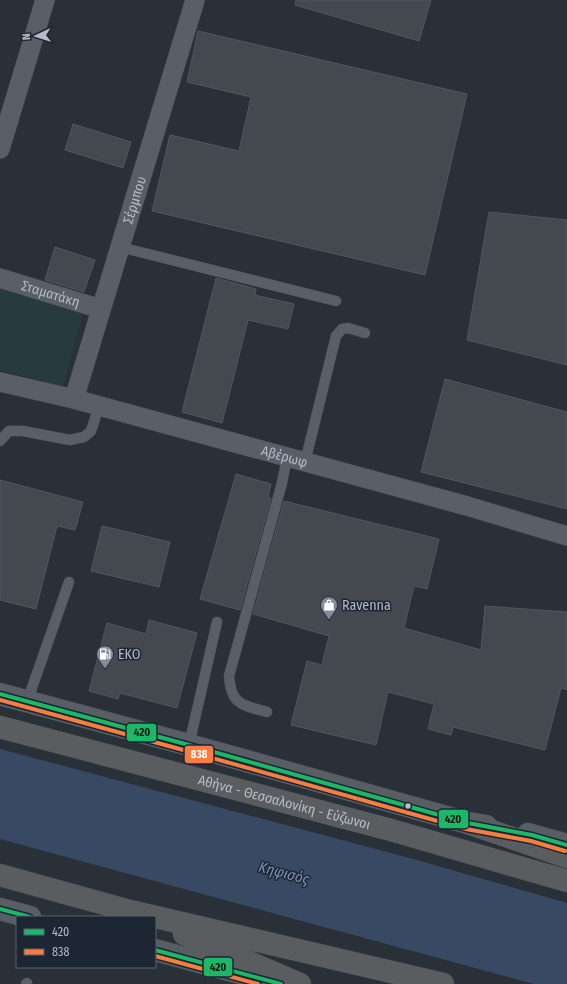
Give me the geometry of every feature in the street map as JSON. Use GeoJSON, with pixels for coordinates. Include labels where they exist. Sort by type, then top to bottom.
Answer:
{"type":"FeatureCollection","features":[{"type":"Feature","properties":{"kind":"highway","name":"Αθήνα - Θεσσαλονίκη - Εύζωνοι"},"geometry":{"type":"LineString","coordinates":[[0,727],[391,830],[567,881]]}},
{"type":"Feature","properties":{"kind":"highway"},"geometry":{"type":"LineString","coordinates":[[468,823],[567,857]]}},
{"type":"Feature","properties":{"kind":"highway"},"geometry":{"type":"LineString","coordinates":[[0,875],[137,914]]}},
{"type":"Feature","properties":{"kind":"highway"},"geometry":{"type":"LineString","coordinates":[[156,918],[443,984]]}},
{"type":"Feature","properties":{"kind":"highway"},"geometry":{"type":"LineString","coordinates":[[156,922],[300,984]]}},
{"type":"Feature","properties":{"kind":"main road"},"geometry":{"type":"LineString","coordinates":[[0,694],[468,823],[532,835],[567,845]]}},
{"type":"Feature","properties":{"kind":"main road"},"geometry":{"type":"LineString","coordinates":[[0,909],[26,916]]}},
{"type":"Feature","properties":{"kind":"main road"},"geometry":{"type":"LineString","coordinates":[[156,950],[281,984]]}},
{"type":"Feature","properties":{"kind":"street"},"geometry":{"type":"LineString","coordinates":[[0,149],[45,0]]}},
{"type":"Feature","properties":{"kind":"street","name":"Σέρμπου"},"geometry":{"type":"LineString","coordinates":[[74,399],[195,0]]}},
{"type":"Feature","properties":{"kind":"street","name":"Σταματάκη"},"geometry":{"type":"LineString","coordinates":[[0,278],[101,309]]}},
{"type":"Feature","properties":{"kind":"street","name":"Αβέρωφ"},"geometry":{"type":"LineString","coordinates":[[0,382],[74,399],[296,459],[467,506],[567,536]]}},
{"type":"Feature","properties":{"kind":"lane"},"geometry":{"type":"LineString","coordinates":[[120,247],[336,301]]}},
{"type":"Feature","properties":{"kind":"lane"},"geometry":{"type":"LineString","coordinates":[[267,712],[243,705],[234,697],[230,689],[229,676],[282,483],[296,459],[336,336],[342,329],[348,328],[365,332]]}},
{"type":"Feature","properties":{"kind":"lane"},"geometry":{"type":"LineString","coordinates":[[0,441],[9,431],[23,431],[70,440],[84,437],[91,431],[99,406]]}},
{"type":"Feature","properties":{"kind":"lane"},"geometry":{"type":"LineString","coordinates":[[27,702],[69,582]]}},
{"type":"Feature","properties":{"kind":"lane"},"geometry":{"type":"LineString","coordinates":[[189,745],[217,622]]}},
{"type":"Feature","properties":{"kind":"green space"},"geometry":{"type":"Polygon","coordinates":[[[0,284],[84,310],[63,387],[0,370],[0,284]]]}},
{"type":"Feature","properties":{"kind":"water","name":"Κηφισός"},"geometry":{"type":"Polygon","coordinates":[[[0,749],[417,860],[567,903],[567,984],[534,984],[0,839],[0,749]]]}},
{"type":"Feature","properties":{"kind":"building"},"geometry":{"type":"Polygon","coordinates":[[[296,0],[431,0],[419,41],[295,5],[296,0]]]}},
{"type":"Feature","properties":{"kind":"building"},"geometry":{"type":"Polygon","coordinates":[[[198,31],[467,94],[425,275],[152,211],[170,135],[239,151],[251,97],[187,82],[198,31]]]}},
{"type":"Feature","properties":{"kind":"building"},"geometry":{"type":"Polygon","coordinates":[[[73,124],[131,142],[123,168],[65,150],[73,124]]]}},
{"type":"Feature","properties":{"kind":"building"},"geometry":{"type":"Polygon","coordinates":[[[489,212],[567,220],[567,365],[467,340],[489,212]]]}},
{"type":"Feature","properties":{"kind":"building"},"geometry":{"type":"Polygon","coordinates":[[[55,247],[95,260],[84,292],[45,280],[55,247]]]}},
{"type":"Feature","properties":{"kind":"building"},"geometry":{"type":"Polygon","coordinates":[[[216,278],[256,289],[255,295],[294,304],[288,329],[248,320],[222,423],[182,412],[216,278]]]}},
{"type":"Feature","properties":{"kind":"building"},"geometry":{"type":"Polygon","coordinates":[[[445,379],[567,412],[567,509],[421,472],[445,379]]]}},
{"type":"Feature","properties":{"kind":"building"},"geometry":{"type":"Polygon","coordinates":[[[236,474],[271,484],[268,498],[271,498],[240,610],[200,599],[236,474]]]}},
{"type":"Feature","properties":{"kind":"building"},"geometry":{"type":"Polygon","coordinates":[[[0,480],[83,502],[75,530],[57,526],[36,609],[0,600],[0,480]]]}},
{"type":"Feature","properties":{"kind":"building"},"geometry":{"type":"Polygon","coordinates":[[[284,501],[439,539],[427,589],[414,586],[404,628],[481,650],[485,606],[567,612],[567,690],[561,688],[545,750],[453,727],[451,735],[428,729],[434,704],[388,692],[376,745],[291,725],[307,661],[322,665],[329,636],[253,614],[284,501]]]}},
{"type":"Feature","properties":{"kind":"building"},"geometry":{"type":"Polygon","coordinates":[[[102,526],[170,542],[159,587],[91,571],[102,526]]]}},
{"type":"Feature","properties":{"kind":"building"},"geometry":{"type":"Polygon","coordinates":[[[149,620],[197,633],[177,708],[120,693],[118,699],[89,691],[107,623],[146,634],[149,620]]]}},
{"type":"Feature","properties":{"kind":"transit line","name":"420"},"geometry":{"type":"LineString","coordinates":[[0,694],[468,823],[532,835],[567,845]]}},
{"type":"Feature","properties":{"kind":"transit line","name":"838"},"geometry":{"type":"LineString","coordinates":[[0,700],[466,829],[531,841],[565,851]]}},
{"type":"Feature","properties":{"kind":"transit line","name":"420"},"geometry":{"type":"LineString","coordinates":[[0,909],[26,916]]}},
{"type":"Feature","properties":{"kind":"transit line","name":"420"},"geometry":{"type":"LineString","coordinates":[[156,950],[281,984]]}},
{"type":"Feature","properties":{"kind":"transit line","name":"838"},"geometry":{"type":"LineString","coordinates":[[156,956],[258,984]]}},
{"type":"Feature","properties":{"kind":"place","name":"Ravenna"},"geometry":{"type":"Point","coordinates":[329,620]}},
{"type":"Feature","properties":{"kind":"place","name":"EKO"},"geometry":{"type":"Point","coordinates":[105,669]}}]}
